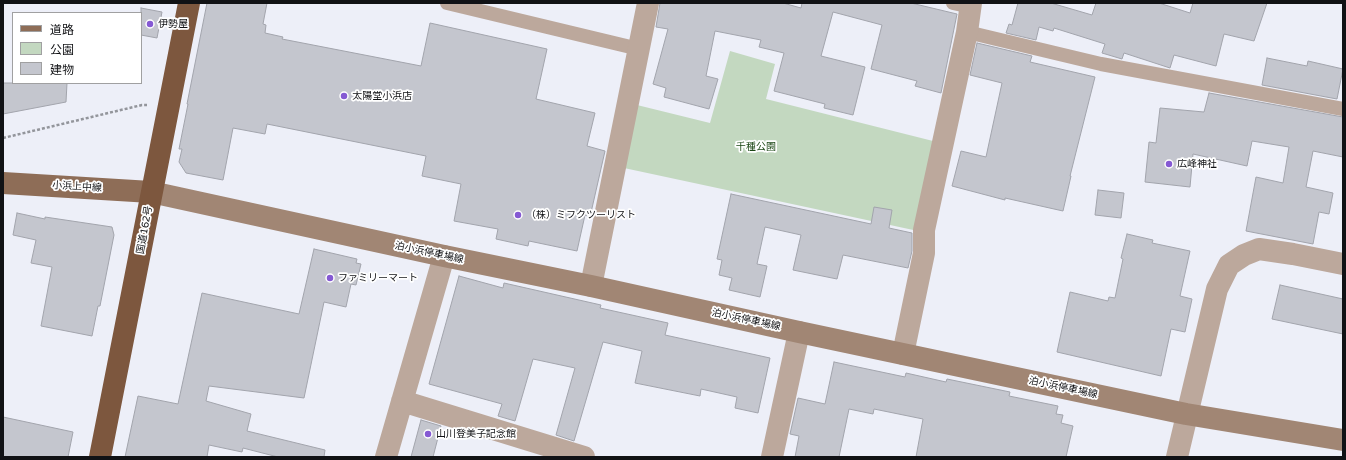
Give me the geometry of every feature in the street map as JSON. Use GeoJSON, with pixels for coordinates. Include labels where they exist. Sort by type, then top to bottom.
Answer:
{"type":"FeatureCollection","features":[{"type":"Feature","properties":{"kind":"highway","name":"国道162号"},"geometry":{"type":"LineString","coordinates":[[100,457],[142,249],[151,192],[189,3]]}},
{"type":"Feature","properties":{"kind":"main road","name":"小浜上中線"},"geometry":{"type":"LineString","coordinates":[[3,183],[151,192]]}},
{"type":"Feature","properties":{"kind":"main road","name":"泊小浜停車場線"},"geometry":{"type":"LineString","coordinates":[[151,192],[1186,414],[1343,440]]}},
{"type":"Feature","properties":{"kind":"street"},"geometry":{"type":"LineString","coordinates":[[591,286],[648,3]]}},
{"type":"Feature","properties":{"kind":"street"},"geometry":{"type":"LineString","coordinates":[[903,354],[924,253],[924,230],[967,32],[965,4]]}},
{"type":"Feature","properties":{"kind":"street"},"geometry":{"type":"LineString","coordinates":[[1177,457],[1186,414],[1217,289],[1229,265],[1244,254],[1259,250],[1292,254],[1343,264]]}},
{"type":"Feature","properties":{"kind":"street"},"geometry":{"type":"LineString","coordinates":[[386,457],[444,256]]}},
{"type":"Feature","properties":{"kind":"street"},"geometry":{"type":"LineString","coordinates":[[772,457],[799,332]]}},
{"type":"Feature","properties":{"kind":"street"},"geometry":{"type":"LineString","coordinates":[[402,401],[584,457]]}},
{"type":"Feature","properties":{"kind":"lane"},"geometry":{"type":"LineString","coordinates":[[447,3],[639,49]]}},
{"type":"Feature","properties":{"kind":"lane"},"geometry":{"type":"LineString","coordinates":[[967,32],[1101,64],[1343,109]]}},
{"type":"Feature","properties":{"kind":"path"},"geometry":{"type":"LineString","coordinates":[[3,138],[142,105],[149,106]]}},
{"type":"Feature","properties":{"kind":"green space","name":"千種公園"},"geometry":{"type":"Polygon","coordinates":[[[730,51],[775,64],[766,99],[937,142],[918,231],[624,168],[637,105],[710,123],[730,51]]]}},
{"type":"Feature","properties":{"kind":"building"},"geometry":{"type":"Polygon","coordinates":[[[207,3],[267,3],[263,24],[266,25],[265,33],[283,37],[282,39],[421,66],[430,23],[547,49],[536,99],[595,113],[587,146],[605,151],[590,217],[585,215],[577,251],[529,241],[528,246],[496,239],[498,229],[454,221],[461,184],[422,176],[426,156],[267,124],[265,134],[233,128],[223,180],[186,173],[179,162],[182,149],[179,149],[207,3]]]}},
{"type":"Feature","properties":{"kind":"building"},"geometry":{"type":"Polygon","coordinates":[[[660,3],[783,3],[801,8],[802,3],[911,3],[957,14],[941,93],[915,86],[917,81],[871,69],[882,25],[833,12],[821,56],[865,67],[853,115],[824,108],[825,104],[774,91],[784,53],[759,47],[761,40],[715,31],[706,76],[718,79],[709,109],[664,97],[666,88],[653,84],[668,29],[656,27],[660,3]]]}},
{"type":"Feature","properties":{"kind":"building"},"geometry":{"type":"Polygon","coordinates":[[[1018,3],[1051,3],[1092,15],[1096,3],[1159,3],[1190,13],[1193,3],[1267,3],[1254,41],[1224,34],[1216,66],[1174,55],[1170,68],[1124,53],[1122,59],[1102,53],[1105,44],[1054,28],[1053,31],[1039,27],[1036,40],[1006,33],[1009,24],[1012,25],[1018,3]]]}},
{"type":"Feature","properties":{"kind":"building"},"geometry":{"type":"Polygon","coordinates":[[[141,8],[162,12],[157,38],[142,35],[141,8]]]}},
{"type":"Feature","properties":{"kind":"building"},"geometry":{"type":"Polygon","coordinates":[[[977,43],[1032,56],[1030,62],[1095,77],[1070,176],[1063,211],[1005,198],[1005,200],[952,186],[961,151],[986,157],[1002,83],[970,75],[977,43]]]}},
{"type":"Feature","properties":{"kind":"building"},"geometry":{"type":"Polygon","coordinates":[[[1267,58],[1307,66],[1308,61],[1343,69],[1337,99],[1262,85],[1267,58]]]}},
{"type":"Feature","properties":{"kind":"building"},"geometry":{"type":"Polygon","coordinates":[[[3,83],[67,84],[66,102],[3,114],[3,83]]]}},
{"type":"Feature","properties":{"kind":"building"},"geometry":{"type":"Polygon","coordinates":[[[1209,93],[1343,117],[1343,157],[1313,151],[1306,187],[1333,193],[1329,214],[1319,212],[1313,244],[1246,231],[1256,177],[1283,183],[1289,147],[1252,141],[1247,166],[1193,154],[1190,187],[1145,182],[1149,142],[1156,143],[1160,108],[1204,112],[1209,93]]]}},
{"type":"Feature","properties":{"kind":"building"},"geometry":{"type":"Polygon","coordinates":[[[1098,190],[1124,193],[1121,218],[1095,215],[1098,190]]]}},
{"type":"Feature","properties":{"kind":"building"},"geometry":{"type":"Polygon","coordinates":[[[731,194],[871,224],[874,207],[892,210],[889,228],[912,233],[912,251],[908,268],[843,255],[837,279],[793,270],[801,235],[765,227],[757,264],[767,266],[760,297],[729,290],[732,278],[719,275],[722,260],[717,259],[731,194]]]}},
{"type":"Feature","properties":{"kind":"building"},"geometry":{"type":"Polygon","coordinates":[[[17,213],[45,219],[45,217],[112,227],[114,235],[100,306],[98,306],[92,336],[41,326],[52,267],[31,263],[36,240],[13,235],[17,213]]]}},
{"type":"Feature","properties":{"kind":"building"},"geometry":{"type":"Polygon","coordinates":[[[1127,234],[1153,240],[1152,243],[1190,251],[1180,296],[1192,299],[1185,332],[1171,329],[1161,376],[1057,352],[1070,292],[1108,301],[1109,297],[1115,298],[1123,259],[1121,258],[1127,234]]]}},
{"type":"Feature","properties":{"kind":"building"},"geometry":{"type":"Polygon","coordinates":[[[314,249],[357,259],[356,263],[361,264],[356,285],[351,284],[346,307],[324,302],[304,398],[209,386],[206,401],[251,414],[247,431],[325,450],[324,457],[278,457],[243,448],[242,452],[209,445],[207,457],[125,457],[138,396],[178,404],[202,293],[299,314],[314,249]]]}},
{"type":"Feature","properties":{"kind":"building"},"geometry":{"type":"Polygon","coordinates":[[[459,276],[503,288],[504,283],[601,305],[600,308],[668,323],[665,335],[770,358],[758,413],[735,408],[737,397],[701,389],[700,396],[635,383],[642,351],[603,342],[574,441],[556,435],[575,368],[533,359],[515,421],[498,416],[502,404],[429,384],[459,276]]]}},
{"type":"Feature","properties":{"kind":"building"},"geometry":{"type":"Polygon","coordinates":[[[1280,285],[1343,299],[1343,334],[1272,319],[1280,285]]]}},
{"type":"Feature","properties":{"kind":"building"},"geometry":{"type":"Polygon","coordinates":[[[834,362],[905,377],[906,373],[946,382],[947,379],[1010,392],[1009,396],[1058,406],[1056,414],[1063,415],[1061,423],[1073,426],[1066,457],[916,457],[923,419],[874,409],[873,414],[849,409],[839,457],[795,457],[799,436],[790,434],[798,398],[825,404],[834,362]]]}},
{"type":"Feature","properties":{"kind":"building"},"geometry":{"type":"Polygon","coordinates":[[[3,417],[73,432],[68,457],[3,457],[3,417]]]}},
{"type":"Feature","properties":{"kind":"building","name":"山川登美子記念館"},"geometry":{"type":"Polygon","coordinates":[[[421,420],[441,426],[433,457],[411,457],[421,420]]]}},
{"type":"Feature","properties":{"kind":"place","name":"伊勢屋"},"geometry":{"type":"Point","coordinates":[150,24]}},
{"type":"Feature","properties":{"kind":"place","name":"太陽堂小浜店"},"geometry":{"type":"Point","coordinates":[344,96]}},
{"type":"Feature","properties":{"kind":"place","name":"広峰神社"},"geometry":{"type":"Point","coordinates":[1169,164]}},
{"type":"Feature","properties":{"kind":"place","name":"（株）ミフクツーリスト"},"geometry":{"type":"Point","coordinates":[518,215]}},
{"type":"Feature","properties":{"kind":"place","name":"ファミリーマート"},"geometry":{"type":"Point","coordinates":[330,278]}},
{"type":"Feature","properties":{"kind":"place","name":"山川登美子記念館"},"geometry":{"type":"Point","coordinates":[428,434]}}]}
